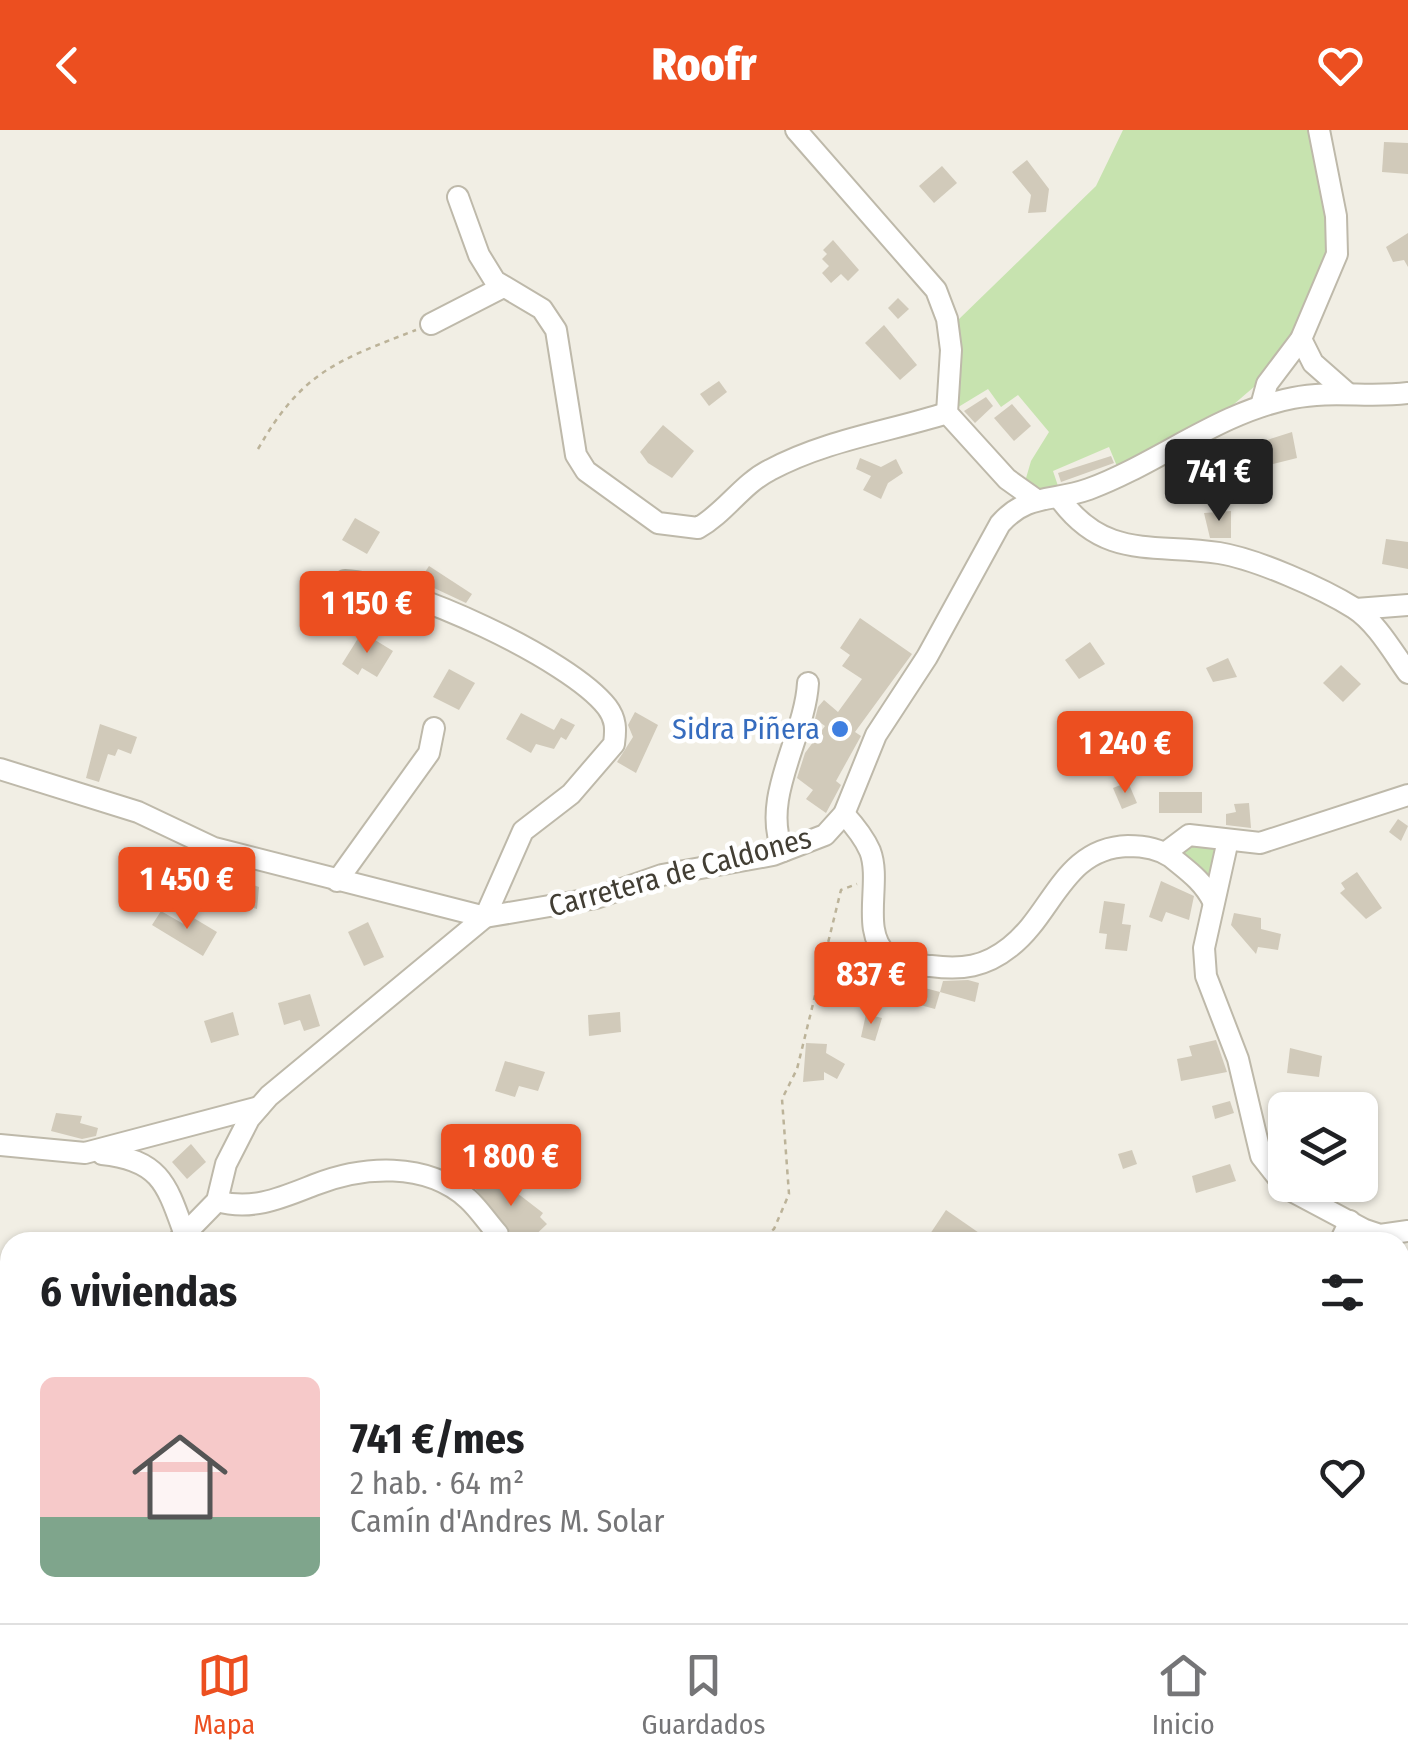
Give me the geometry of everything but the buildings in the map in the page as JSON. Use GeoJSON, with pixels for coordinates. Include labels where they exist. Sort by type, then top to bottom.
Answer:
{"type":"FeatureCollection","features":[{"type":"Feature","properties":{"kind":"street"},"geometry":{"type":"LineString","coordinates":[[796,130],[936,290],[947,319],[950,350],[947,413],[1006,479],[1034,499],[1060,499],[1126,476],[1261,406],[1346,392],[1408,393]]}},
{"type":"Feature","properties":{"kind":"street"},"geometry":{"type":"LineString","coordinates":[[1261,406],[1267,384],[1301,339],[1337,254],[1336,216],[1319,130]]}},
{"type":"Feature","properties":{"kind":"street"},"geometry":{"type":"LineString","coordinates":[[458,197],[479,255],[503,287],[542,309],[556,330],[576,455],[586,472],[642,515],[673,528],[706,524],[768,470],[851,437],[883,435],[947,413]]}},
{"type":"Feature","properties":{"kind":"street"},"geometry":{"type":"LineString","coordinates":[[431,324],[503,287]]}},
{"type":"Feature","properties":{"kind":"street"},"geometry":{"type":"LineString","coordinates":[[1301,339],[1320,371],[1346,392]]}},
{"type":"Feature","properties":{"kind":"street","name":"Carretera de Caldones"},"geometry":{"type":"LineString","coordinates":[[0,769],[138,812],[214,848],[485,918],[596,898],[662,875],[783,851],[825,834],[844,814],[876,734],[927,657],[1000,524],[1016,506],[1034,499]]}},
{"type":"Feature","properties":{"kind":"street"},"geometry":{"type":"LineString","coordinates":[[1060,499],[1075,520],[1098,537],[1126,546],[1223,554],[1356,609],[1408,605]]}},
{"type":"Feature","properties":{"kind":"street"},"geometry":{"type":"LineString","coordinates":[[188,1232],[217,1201],[226,1164],[259,1107],[485,918],[516,842],[614,744],[614,719],[592,693],[490,626],[397,590],[345,581]]}},
{"type":"Feature","properties":{"kind":"street"},"geometry":{"type":"LineString","coordinates":[[1356,609],[1408,673]]}},
{"type":"Feature","properties":{"kind":"street"},"geometry":{"type":"LineString","coordinates":[[783,851],[776,833],[780,787],[806,712],[808,683]]}},
{"type":"Feature","properties":{"kind":"street"},"geometry":{"type":"LineString","coordinates":[[338,882],[428,753],[434,728]]}},
{"type":"Feature","properties":{"kind":"street"},"geometry":{"type":"LineString","coordinates":[[1165,853],[1189,836],[1260,843],[1408,795]]}},
{"type":"Feature","properties":{"kind":"street"},"geometry":{"type":"LineString","coordinates":[[844,814],[871,854],[876,884],[874,927],[888,956],[903,963],[956,969],[980,965],[1012,946],[1059,883],[1097,853],[1138,846],[1165,853],[1198,878],[1213,901]]}},
{"type":"Feature","properties":{"kind":"street"},"geometry":{"type":"LineString","coordinates":[[1228,840],[1204,948],[1206,976],[1238,1059],[1261,1156],[1286,1188],[1374,1232]]}},
{"type":"Feature","properties":{"kind":"street"},"geometry":{"type":"LineString","coordinates":[[85,1153],[259,1107]]}},
{"type":"Feature","properties":{"kind":"street"},"geometry":{"type":"LineString","coordinates":[[0,1145],[116,1156],[151,1168],[166,1186],[179,1232]]}},
{"type":"Feature","properties":{"kind":"street"},"geometry":{"type":"LineString","coordinates":[[217,1201],[267,1203],[345,1176],[390,1170],[445,1184],[468,1198],[496,1232]]}},
{"type":"Feature","properties":{"kind":"street"},"geometry":{"type":"LineString","coordinates":[[1345,1232],[1350,1221]]}},
{"type":"Feature","properties":{"kind":"path"},"geometry":{"type":"LineString","coordinates":[[258,448],[280,409],[316,375],[431,324]]}},
{"type":"Feature","properties":{"kind":"path"},"geometry":{"type":"LineString","coordinates":[[770,1232],[789,1194],[782,1099],[796,1069],[836,925],[838,898],[850,885],[876,884]]}},
{"type":"Feature","properties":{"kind":"green space"},"geometry":{"type":"Polygon","coordinates":[[[1123,130],[1309,130],[1332,246],[1294,337],[1255,386],[1219,417],[1119,471],[1109,447],[1053,471],[1060,492],[1024,485],[1031,461],[1049,432],[1018,395],[1001,407],[988,389],[955,409],[957,321],[1096,186],[1123,130]]]}},
{"type":"Feature","properties":{"kind":"green space"},"geometry":{"type":"Polygon","coordinates":[[[1192,841],[1223,845],[1213,881],[1172,850],[1192,841]]]}},
{"type":"Feature","properties":{"kind":"place","name":"Sidra Piñera"},"geometry":{"type":"Point","coordinates":[840,729]}}]}
